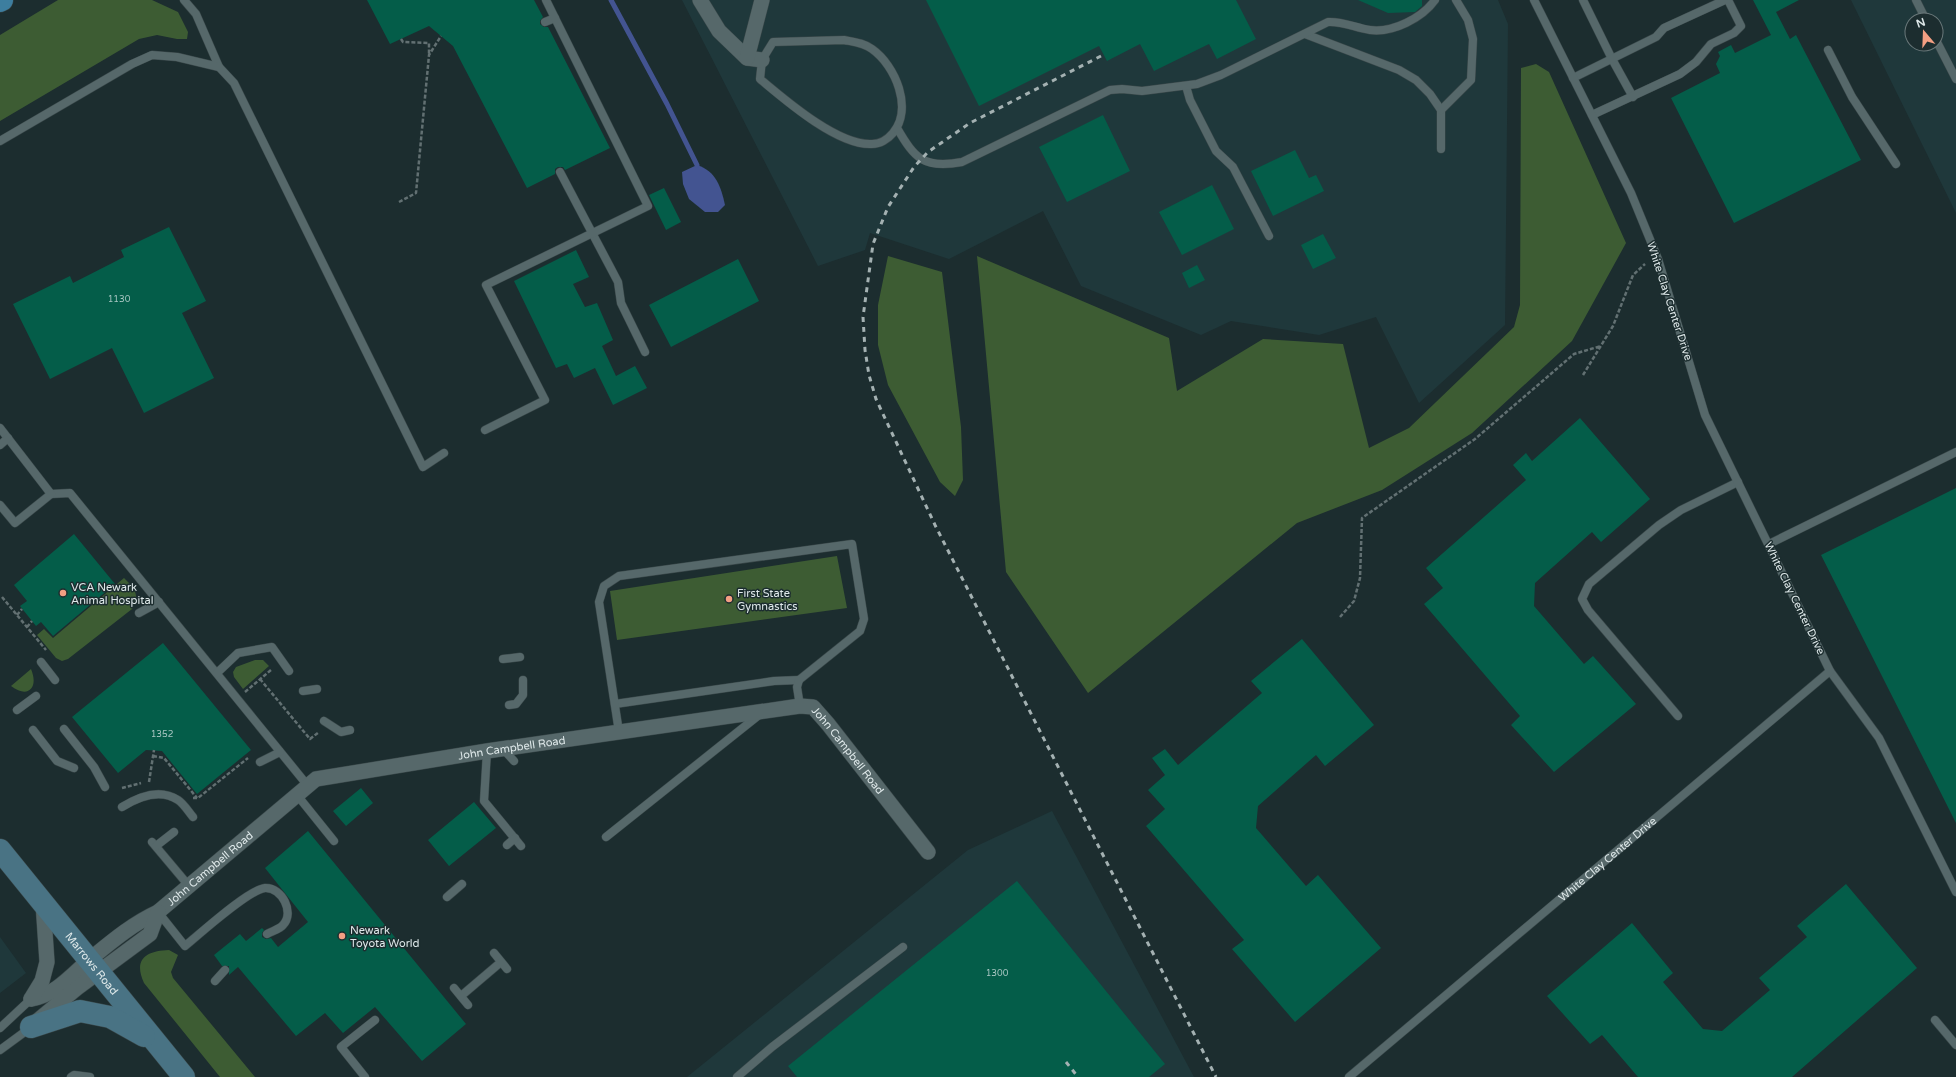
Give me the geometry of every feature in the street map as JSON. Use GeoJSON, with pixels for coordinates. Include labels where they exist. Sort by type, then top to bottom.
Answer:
{"type":"FeatureCollection","features":[{"type":"Feature","properties":{"kind":"street"},"geometry":{"type":"LineString","coordinates":[[700,0],[719,31],[747,58],[762,60]]}},
{"type":"Feature","properties":{"kind":"street"},"geometry":{"type":"LineString","coordinates":[[747,58],[762,0]]}},
{"type":"Feature","properties":{"kind":"street","name":"John Campbell Road"},"geometry":{"type":"LineString","coordinates":[[158,912],[316,779],[487,751],[800,706],[813,707],[822,717],[928,852]]}},
{"type":"Feature","properties":{"kind":"street","name":"Marrows Road"},"geometry":{"type":"LineString","coordinates":[[0,850],[184,1077]]}},
{"type":"Feature","properties":{"kind":"street"},"geometry":{"type":"LineString","coordinates":[[31,999],[42,981],[47,962],[43,903]]}},
{"type":"Feature","properties":{"kind":"street"},"geometry":{"type":"LineString","coordinates":[[31,999],[42,998],[69,979],[94,967],[150,934],[158,912]]}},
{"type":"Feature","properties":{"kind":"street"},"geometry":{"type":"LineString","coordinates":[[31,1027],[94,967]]}},
{"type":"Feature","properties":{"kind":"street"},"geometry":{"type":"LineString","coordinates":[[31,1027],[80,1011],[110,1017],[126,1025],[157,1045]]}},
{"type":"Feature","properties":{"kind":"lane"},"geometry":{"type":"LineString","coordinates":[[184,0],[196,14],[219,67],[234,83],[423,467],[444,453]]}},
{"type":"Feature","properties":{"kind":"lane"},"geometry":{"type":"LineString","coordinates":[[485,430],[545,400],[486,285],[648,206],[546,0]]}},
{"type":"Feature","properties":{"kind":"lane"},"geometry":{"type":"LineString","coordinates":[[897,128],[913,154],[932,164],[947,165],[962,162],[1110,90],[1122,89],[1142,91],[1197,84],[1221,76],[1328,22],[1337,21],[1372,30],[1392,27],[1412,21],[1431,6],[1435,0]]}},
{"type":"Feature","properties":{"kind":"lane"},"geometry":{"type":"LineString","coordinates":[[1441,110],[1471,80],[1473,39],[1468,20],[1456,0]]}},
{"type":"Feature","properties":{"kind":"lane","name":"White Clay Center Drive"},"geometry":{"type":"LineString","coordinates":[[1349,1077],[1392,1042],[1488,958],[1830,671],[1705,415],[1658,259],[1631,193],[1534,0]]}},
{"type":"Feature","properties":{"kind":"lane"},"geometry":{"type":"LineString","coordinates":[[1583,0],[1612,59],[1634,97]]}},
{"type":"Feature","properties":{"kind":"lane"},"geometry":{"type":"LineString","coordinates":[[1573,78],[1656,37],[1664,28],[1727,0],[1741,26],[1734,33],[1711,44],[1696,62],[1680,74],[1634,97],[1592,115]]}},
{"type":"Feature","properties":{"kind":"lane"},"geometry":{"type":"LineString","coordinates":[[1916,0],[1922,12]]}},
{"type":"Feature","properties":{"kind":"lane"},"geometry":{"type":"LineString","coordinates":[[545,22],[555,18]]}},
{"type":"Feature","properties":{"kind":"lane"},"geometry":{"type":"LineString","coordinates":[[1305,34],[1332,46],[1376,61],[1410,76],[1430,94],[1441,110],[1441,149]]}},
{"type":"Feature","properties":{"kind":"lane"},"geometry":{"type":"LineString","coordinates":[[844,40],[861,44],[873,50],[886,63],[895,77],[901,96],[903,113],[897,128],[888,139],[872,144],[853,141],[831,132],[781,97],[760,79],[762,60],[773,42],[844,40]]}},
{"type":"Feature","properties":{"kind":"lane"},"geometry":{"type":"LineString","coordinates":[[1828,50],[1852,97],[1896,164]]}},
{"type":"Feature","properties":{"kind":"lane"},"geometry":{"type":"LineString","coordinates":[[1942,52],[1956,79]]}},
{"type":"Feature","properties":{"kind":"lane"},"geometry":{"type":"LineString","coordinates":[[0,141],[132,64],[152,55],[177,57],[219,67]]}},
{"type":"Feature","properties":{"kind":"lane"},"geometry":{"type":"LineString","coordinates":[[1186,86],[1190,100],[1216,151],[1233,167],[1269,236]]}},
{"type":"Feature","properties":{"kind":"lane"},"geometry":{"type":"LineString","coordinates":[[560,172],[618,282],[621,303],[645,352]]}},
{"type":"Feature","properties":{"kind":"lane"},"geometry":{"type":"LineString","coordinates":[[0,428],[51,494]]}},
{"type":"Feature","properties":{"kind":"lane"},"geometry":{"type":"LineString","coordinates":[[0,445],[8,438]]}},
{"type":"Feature","properties":{"kind":"lane"},"geometry":{"type":"LineString","coordinates":[[1769,544],[1956,452]]}},
{"type":"Feature","properties":{"kind":"lane"},"geometry":{"type":"LineString","coordinates":[[1678,716],[1588,610],[1582,599],[1589,584],[1659,525],[1680,510],[1738,482]]}},
{"type":"Feature","properties":{"kind":"lane"},"geometry":{"type":"LineString","coordinates":[[0,505],[15,523],[51,494],[70,493],[280,752],[302,791],[334,841]]}},
{"type":"Feature","properties":{"kind":"lane"},"geometry":{"type":"LineString","coordinates":[[620,732],[598,602],[604,586],[619,576],[852,544],[864,619],[860,631],[799,680],[797,687],[800,706]]}},
{"type":"Feature","properties":{"kind":"lane"},"geometry":{"type":"LineString","coordinates":[[139,613],[159,602]]}},
{"type":"Feature","properties":{"kind":"lane"},"geometry":{"type":"LineString","coordinates":[[216,673],[238,653],[272,647],[289,671]]}},
{"type":"Feature","properties":{"kind":"lane"},"geometry":{"type":"LineString","coordinates":[[503,660],[520,657]]}},
{"type":"Feature","properties":{"kind":"lane"},"geometry":{"type":"LineString","coordinates":[[41,662],[55,680]]}},
{"type":"Feature","properties":{"kind":"lane"},"geometry":{"type":"LineString","coordinates":[[1830,671],[1879,738],[1956,892]]}},
{"type":"Feature","properties":{"kind":"lane"},"geometry":{"type":"LineString","coordinates":[[509,705],[516,704],[523,695],[523,680]]}},
{"type":"Feature","properties":{"kind":"lane"},"geometry":{"type":"LineString","coordinates":[[615,704],[774,681],[799,680]]}},
{"type":"Feature","properties":{"kind":"lane"},"geometry":{"type":"LineString","coordinates":[[303,691],[317,688]]}},
{"type":"Feature","properties":{"kind":"lane"},"geometry":{"type":"LineString","coordinates":[[17,710],[36,696]]}},
{"type":"Feature","properties":{"kind":"lane"},"geometry":{"type":"LineString","coordinates":[[606,837],[763,712]]}},
{"type":"Feature","properties":{"kind":"lane"},"geometry":{"type":"LineString","coordinates":[[326,722],[341,732],[350,730]]}},
{"type":"Feature","properties":{"kind":"lane"},"geometry":{"type":"LineString","coordinates":[[64,729],[94,767],[105,787]]}},
{"type":"Feature","properties":{"kind":"lane"},"geometry":{"type":"LineString","coordinates":[[33,730],[57,761],[74,768]]}},
{"type":"Feature","properties":{"kind":"lane"},"geometry":{"type":"LineString","coordinates":[[503,749],[514,761]]}},
{"type":"Feature","properties":{"kind":"lane"},"geometry":{"type":"LineString","coordinates":[[487,751],[484,801],[521,846]]}},
{"type":"Feature","properties":{"kind":"lane"},"geometry":{"type":"LineString","coordinates":[[260,762],[280,752]]}},
{"type":"Feature","properties":{"kind":"lane"},"geometry":{"type":"LineString","coordinates":[[122,807],[146,795],[160,795],[180,801],[192,817]]}},
{"type":"Feature","properties":{"kind":"lane"},"geometry":{"type":"LineString","coordinates":[[174,832],[154,844],[189,886]]}},
{"type":"Feature","properties":{"kind":"lane"},"geometry":{"type":"LineString","coordinates":[[507,845],[515,838]]}},
{"type":"Feature","properties":{"kind":"lane"},"geometry":{"type":"LineString","coordinates":[[447,897],[462,884]]}},
{"type":"Feature","properties":{"kind":"lane"},"geometry":{"type":"LineString","coordinates":[[158,912],[185,946],[244,899],[257,890],[267,888],[276,892],[284,900],[288,912],[288,917],[284,925],[267,934]]}},
{"type":"Feature","properties":{"kind":"lane"},"geometry":{"type":"LineString","coordinates":[[741,1076],[772,1047],[902,947]]}},
{"type":"Feature","properties":{"kind":"lane"},"geometry":{"type":"LineString","coordinates":[[494,953],[507,969]]}},
{"type":"Feature","properties":{"kind":"lane"},"geometry":{"type":"LineString","coordinates":[[461,996],[501,962]]}},
{"type":"Feature","properties":{"kind":"lane"},"geometry":{"type":"LineString","coordinates":[[215,981],[225,970]]}},
{"type":"Feature","properties":{"kind":"lane"},"geometry":{"type":"LineString","coordinates":[[454,988],[468,1005]]}},
{"type":"Feature","properties":{"kind":"lane"},"geometry":{"type":"LineString","coordinates":[[0,1028],[31,999]]}},
{"type":"Feature","properties":{"kind":"lane"},"geometry":{"type":"LineString","coordinates":[[365,1077],[341,1047],[376,1020]]}},
{"type":"Feature","properties":{"kind":"lane"},"geometry":{"type":"LineString","coordinates":[[1935,1020],[1956,1046]]}},
{"type":"Feature","properties":{"kind":"lane"},"geometry":{"type":"LineString","coordinates":[[0,1050],[31,1027]]}},
{"type":"Feature","properties":{"kind":"lane"},"geometry":{"type":"LineString","coordinates":[[71,1077],[74,1075],[90,1077]]}},
{"type":"Feature","properties":{"kind":"path"},"geometry":{"type":"LineString","coordinates":[[429,55],[441,36]]}},
{"type":"Feature","properties":{"kind":"path"},"geometry":{"type":"LineString","coordinates":[[399,202],[416,193],[429,55],[429,43],[403,42],[401,39]]}},
{"type":"Feature","properties":{"kind":"path"},"geometry":{"type":"LineString","coordinates":[[1583,375],[1613,326],[1633,275],[1645,264]]}},
{"type":"Feature","properties":{"kind":"path"},"geometry":{"type":"LineString","coordinates":[[1340,617],[1354,601],[1360,578],[1362,518],[1475,439],[1574,354],[1601,346]]}},
{"type":"Feature","properties":{"kind":"path"},"geometry":{"type":"LineString","coordinates":[[2,597],[47,651]]}},
{"type":"Feature","properties":{"kind":"path"},"geometry":{"type":"LineString","coordinates":[[17,615],[22,609]]}},
{"type":"Feature","properties":{"kind":"path"},"geometry":{"type":"LineString","coordinates":[[27,627],[32,622]]}},
{"type":"Feature","properties":{"kind":"path"},"geometry":{"type":"LineString","coordinates":[[245,692],[271,670]]}},
{"type":"Feature","properties":{"kind":"path"},"geometry":{"type":"LineString","coordinates":[[260,679],[310,739],[326,722]]}},
{"type":"Feature","properties":{"kind":"path"},"geometry":{"type":"LineString","coordinates":[[149,782],[154,750]]}},
{"type":"Feature","properties":{"kind":"path"},"geometry":{"type":"LineString","coordinates":[[153,756],[164,758],[198,798]]}},
{"type":"Feature","properties":{"kind":"path"},"geometry":{"type":"LineString","coordinates":[[185,790],[194,799],[198,798],[248,757]]}},
{"type":"Feature","properties":{"kind":"path"},"geometry":{"type":"LineString","coordinates":[[122,788],[132,784],[149,782],[154,783]]}},
{"type":"Feature","properties":{"kind":"shaded area"},"geometry":{"type":"Polygon","coordinates":[[[682,0],[1498,0],[1508,24],[1505,325],[1419,403],[1376,317],[1319,335],[1231,321],[1201,335],[1081,286],[1043,211],[949,259],[870,233],[865,250],[818,266],[682,0]]]}},
{"type":"Feature","properties":{"kind":"shaded area"},"geometry":{"type":"Polygon","coordinates":[[[1851,0],[1956,0],[1956,213],[1851,0]]]}},
{"type":"Feature","properties":{"kind":"shaded area"},"geometry":{"type":"Polygon","coordinates":[[[1052,811],[1194,1077],[687,1077],[968,850],[1052,811]]]}},
{"type":"Feature","properties":{"kind":"shaded area"},"geometry":{"type":"Polygon","coordinates":[[[0,937],[26,973],[0,993],[0,937]]]}},
{"type":"Feature","properties":{"kind":"green space"},"geometry":{"type":"Polygon","coordinates":[[[58,0],[152,0],[178,12],[188,32],[187,39],[177,39],[157,35],[139,39],[0,121],[0,35],[58,0]]]}},
{"type":"Feature","properties":{"kind":"green space"},"geometry":{"type":"Polygon","coordinates":[[[1536,64],[1549,72],[1626,243],[1572,341],[1472,433],[1382,490],[1297,523],[1088,693],[1006,572],[977,256],[1169,338],[1177,391],[1263,339],[1343,344],[1369,448],[1409,428],[1514,327],[1520,305],[1521,68],[1536,64]]]}},
{"type":"Feature","properties":{"kind":"green space"},"geometry":{"type":"Polygon","coordinates":[[[888,256],[942,272],[961,427],[963,480],[955,496],[940,482],[888,385],[878,345],[878,305],[888,256]]]}},
{"type":"Feature","properties":{"kind":"green space","name":"First State Gymnastics"},"geometry":{"type":"Polygon","coordinates":[[[837,556],[847,608],[617,640],[610,591],[837,556]]]}},
{"type":"Feature","properties":{"kind":"green space"},"geometry":{"type":"Polygon","coordinates":[[[124,578],[135,592],[136,600],[132,609],[68,659],[62,661],[56,658],[37,635],[44,629],[53,638],[124,578]]]}},
{"type":"Feature","properties":{"kind":"green space"},"geometry":{"type":"Polygon","coordinates":[[[255,660],[263,660],[269,666],[243,689],[234,677],[233,672],[236,667],[255,660]]]}},
{"type":"Feature","properties":{"kind":"green space"},"geometry":{"type":"Polygon","coordinates":[[[31,669],[34,682],[30,690],[22,692],[11,686],[31,669]]]}},
{"type":"Feature","properties":{"kind":"green space"},"geometry":{"type":"Polygon","coordinates":[[[169,950],[178,955],[171,972],[173,978],[255,1077],[220,1077],[144,983],[140,968],[141,962],[144,958],[154,952],[169,950]]]}},
{"type":"Feature","properties":{"kind":"water"},"geometry":{"type":"Polygon","coordinates":[[[697,165],[709,171],[717,180],[725,205],[718,212],[705,212],[689,199],[683,184],[682,172],[697,165]]]}},
{"type":"Feature","properties":{"kind":"building"},"geometry":{"type":"Polygon","coordinates":[[[367,0],[534,0],[543,17],[540,24],[544,27],[548,27],[610,148],[565,170],[563,167],[558,167],[555,169],[555,174],[527,188],[453,46],[429,26],[390,44],[367,0]]]}},
{"type":"Feature","properties":{"kind":"building"},"geometry":{"type":"Polygon","coordinates":[[[926,0],[1236,0],[1256,39],[1217,59],[1209,44],[1154,71],[1140,44],[1107,61],[1099,46],[979,106],[926,0]]]}},
{"type":"Feature","properties":{"kind":"building"},"geometry":{"type":"Polygon","coordinates":[[[1358,0],[1422,0],[1422,6],[1415,12],[1388,13],[1358,0]]]}},
{"type":"Feature","properties":{"kind":"building"},"geometry":{"type":"Polygon","coordinates":[[[1753,0],[1799,0],[1776,12],[1790,39],[1796,35],[1861,160],[1734,223],[1671,98],[1720,73],[1716,64],[1720,56],[1718,52],[1731,45],[1735,53],[1771,35],[1753,0]]]}},
{"type":"Feature","properties":{"kind":"building"},"geometry":{"type":"Polygon","coordinates":[[[1103,115],[1130,171],[1067,202],[1039,147],[1103,115]]]}},
{"type":"Feature","properties":{"kind":"building"},"geometry":{"type":"Polygon","coordinates":[[[1295,150],[1309,178],[1316,175],[1324,191],[1273,216],[1251,171],[1295,150]]]}},
{"type":"Feature","properties":{"kind":"building"},"geometry":{"type":"Polygon","coordinates":[[[1212,185],[1234,229],[1182,255],[1159,212],[1212,185]]]}},
{"type":"Feature","properties":{"kind":"building"},"geometry":{"type":"Polygon","coordinates":[[[664,188],[681,222],[666,230],[649,195],[664,188]]]}},
{"type":"Feature","properties":{"kind":"building"},"geometry":{"type":"Polygon","coordinates":[[[169,227],[206,301],[182,313],[214,378],[144,413],[112,348],[50,379],[13,304],[70,276],[73,283],[124,257],[121,250],[169,227]]]}},
{"type":"Feature","properties":{"kind":"building"},"geometry":{"type":"Polygon","coordinates":[[[1323,234],[1336,258],[1313,269],[1301,245],[1323,234]]]}},
{"type":"Feature","properties":{"kind":"building"},"geometry":{"type":"Polygon","coordinates":[[[576,250],[589,277],[573,284],[585,307],[597,303],[613,340],[602,346],[616,376],[635,366],[647,388],[613,405],[595,368],[574,378],[567,364],[556,368],[514,281],[576,250]]]}},
{"type":"Feature","properties":{"kind":"building"},"geometry":{"type":"Polygon","coordinates":[[[738,259],[759,301],[671,347],[649,305],[738,259]]]}},
{"type":"Feature","properties":{"kind":"building"},"geometry":{"type":"Polygon","coordinates":[[[1197,265],[1205,280],[1189,288],[1182,273],[1197,265]]]}},
{"type":"Feature","properties":{"kind":"building"},"geometry":{"type":"Polygon","coordinates":[[[1580,418],[1650,499],[1601,542],[1592,532],[1535,583],[1534,606],[1584,664],[1593,656],[1636,704],[1554,772],[1511,725],[1520,716],[1424,604],[1443,588],[1426,568],[1526,480],[1513,465],[1526,453],[1532,461],[1580,418]]]}},
{"type":"Feature","properties":{"kind":"building"},"geometry":{"type":"Polygon","coordinates":[[[1956,488],[1956,823],[1821,555],[1956,488]]]}},
{"type":"Feature","properties":{"kind":"building","name":"VCA Newark Animal Hospital"},"geometry":{"type":"Polygon","coordinates":[[[74,534],[115,584],[53,636],[41,622],[36,626],[20,606],[27,601],[14,585],[74,534]]]}},
{"type":"Feature","properties":{"kind":"building"},"geometry":{"type":"Polygon","coordinates":[[[1302,639],[1374,725],[1325,766],[1316,755],[1258,806],[1256,828],[1306,886],[1318,875],[1381,948],[1295,1022],[1232,949],[1244,940],[1146,826],[1165,809],[1148,790],[1165,775],[1152,758],[1165,749],[1178,765],[1262,693],[1251,681],[1302,639]]]}},
{"type":"Feature","properties":{"kind":"building"},"geometry":{"type":"Polygon","coordinates":[[[163,643],[251,750],[197,794],[162,751],[146,750],[118,773],[72,717],[163,643]]]}},
{"type":"Feature","properties":{"kind":"building"},"geometry":{"type":"Polygon","coordinates":[[[361,788],[373,803],[346,826],[333,811],[361,788]]]}},
{"type":"Feature","properties":{"kind":"building"},"geometry":{"type":"Polygon","coordinates":[[[474,802],[496,828],[449,866],[428,840],[474,802]]]}},
{"type":"Feature","properties":{"kind":"building","name":"Newark Toyota World"},"geometry":{"type":"Polygon","coordinates":[[[308,831],[466,1024],[422,1061],[375,1007],[343,1033],[325,1013],[296,1036],[238,967],[229,975],[229,966],[222,966],[214,955],[240,934],[246,941],[262,928],[264,930],[262,937],[266,939],[271,938],[278,947],[308,922],[265,868],[308,831]]]}},
{"type":"Feature","properties":{"kind":"building"},"geometry":{"type":"Polygon","coordinates":[[[1017,881],[1165,1064],[1149,1077],[797,1077],[788,1066],[1017,881]]]}},
{"type":"Feature","properties":{"kind":"building"},"geometry":{"type":"Polygon","coordinates":[[[1846,884],[1917,968],[1792,1077],[1638,1077],[1602,1035],[1590,1044],[1547,996],[1632,923],[1673,973],[1663,982],[1703,1029],[1722,1031],[1770,990],[1759,978],[1807,937],[1797,926],[1846,884]]]}},
{"type":"Feature","properties":{"kind":"waterway"},"geometry":{"type":"LineString","coordinates":[[611,0],[667,104],[697,165]]}},
{"type":"Feature","properties":{"kind":"railway"},"geometry":{"type":"LineString","coordinates":[[1101,56],[970,123],[928,152],[914,167],[888,207],[873,244],[863,317],[865,350],[869,375],[876,399],[935,525],[1216,1077]]}},
{"type":"Feature","properties":{"kind":"railway"},"geometry":{"type":"LineString","coordinates":[[1066,1062],[1078,1077]]}},
{"type":"Feature","properties":{"kind":"place","name":"VCA Newark Animal Hospital"},"geometry":{"type":"Point","coordinates":[63,593]}},
{"type":"Feature","properties":{"kind":"place","name":"First State Gymnastics"},"geometry":{"type":"Point","coordinates":[729,599]}},
{"type":"Feature","properties":{"kind":"place","name":"Newark Toyota World"},"geometry":{"type":"Point","coordinates":[342,936]}}]}
